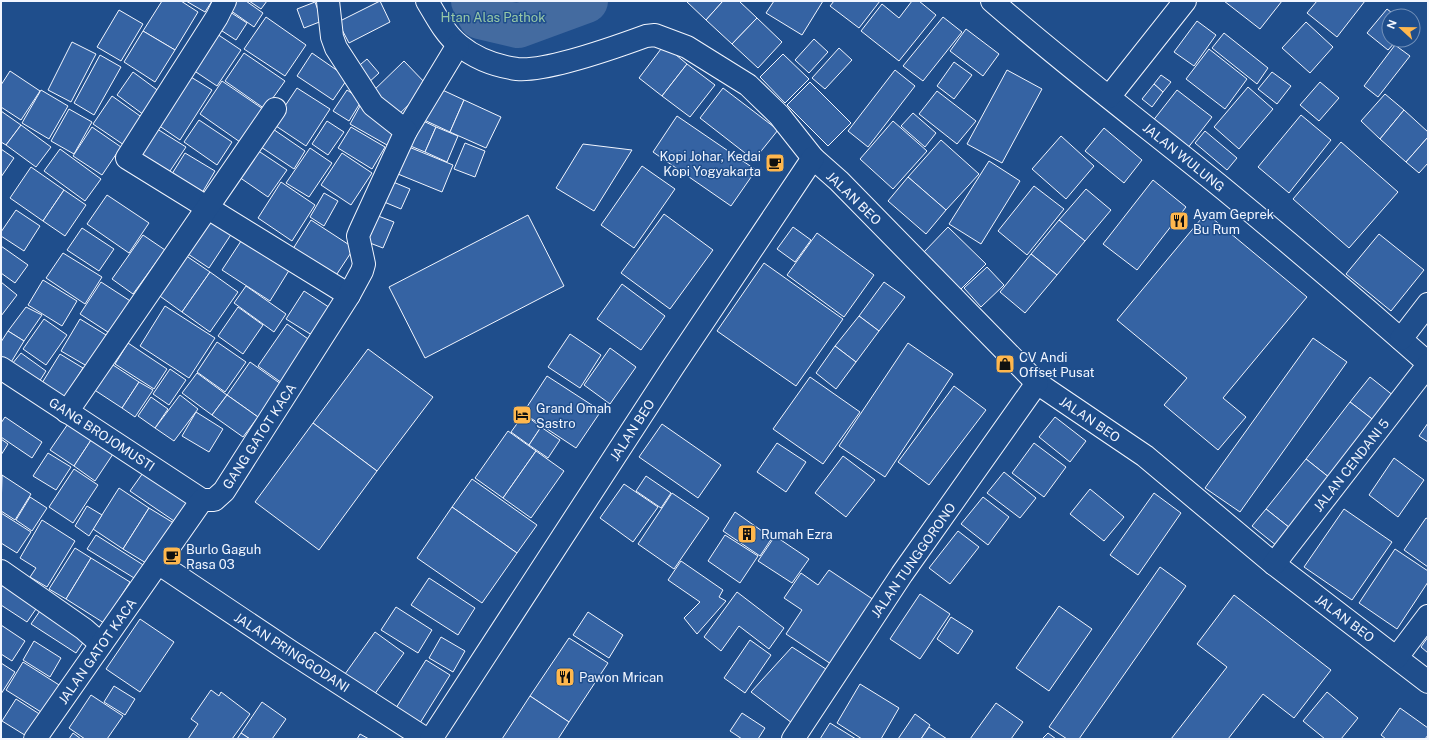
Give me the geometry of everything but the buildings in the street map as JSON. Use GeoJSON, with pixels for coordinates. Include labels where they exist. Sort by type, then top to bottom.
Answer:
{"type":"FeatureCollection","features":[{"type":"Feature","properties":{"kind":"street"},"geometry":{"type":"LineString","coordinates":[[225,1],[217,17],[127,158],[350,295]]}},
{"type":"Feature","properties":{"kind":"street"},"geometry":{"type":"LineString","coordinates":[[328,1],[332,37],[336,48],[373,105],[406,131]]}},
{"type":"Feature","properties":{"kind":"street"},"geometry":{"type":"LineString","coordinates":[[427,1],[446,32],[458,45],[474,56],[494,65],[534,69],[646,36],[655,35],[670,40],[694,50],[748,85],[779,115],[813,158]]}},
{"type":"Feature","properties":{"kind":"street","name":"JALAN WULUNG"},"geometry":{"type":"LineString","coordinates":[[992,1],[1109,98],[1225,190],[1385,324],[1428,364]]}},
{"type":"Feature","properties":{"kind":"street"},"geometry":{"type":"LineString","coordinates":[[1109,98],[1185,1]]}},
{"type":"Feature","properties":{"kind":"street","name":"GANG GATOT KACA"},"geometry":{"type":"LineString","coordinates":[[202,500],[214,500],[224,491],[350,295],[364,264],[358,236],[360,231],[406,131],[458,45]]}},
{"type":"Feature","properties":{"kind":"street"},"geometry":{"type":"LineString","coordinates":[[67,412],[276,109]]}},
{"type":"Feature","properties":{"kind":"street","name":"JALAN BEO"},"geometry":{"type":"LineString","coordinates":[[431,739],[673,367],[813,158],[839,181],[1037,383],[1145,456],[1274,564],[1428,682]]}},
{"type":"Feature","properties":{"kind":"street"},"geometry":{"type":"LineString","coordinates":[[1401,339],[1428,304]]}},
{"type":"Feature","properties":{"kind":"street","name":"JALAN CENDANI 5"},"geometry":{"type":"LineString","coordinates":[[1274,564],[1428,364]]}},
{"type":"Feature","properties":{"kind":"street","name":"GANG BROJOMUSTI"},"geometry":{"type":"LineString","coordinates":[[1,368],[202,500]]}},
{"type":"Feature","properties":{"kind":"street","name":"JALAN TUNGGORONO"},"geometry":{"type":"LineString","coordinates":[[793,739],[902,574],[1037,383]]}},
{"type":"Feature","properties":{"kind":"street"},"geometry":{"type":"LineString","coordinates":[[158,563],[202,500]]}},
{"type":"Feature","properties":{"kind":"street","name":"JALAN GATOT KACA"},"geometry":{"type":"LineString","coordinates":[[35,739],[158,563]]}},
{"type":"Feature","properties":{"kind":"street","name":"JALAN PRINGGODANI"},"geometry":{"type":"LineString","coordinates":[[158,563],[291,652],[426,739]]}},
{"type":"Feature","properties":{"kind":"street"},"geometry":{"type":"LineString","coordinates":[[1,571],[84,629],[101,644]]}},
{"type":"Feature","properties":{"kind":"street"},"geometry":{"type":"LineString","coordinates":[[1397,657],[1428,616]]}},
{"type":"Feature","properties":{"kind":"shaded area","name":"Htan Alas Pathok"},"geometry":{"type":"Polygon","coordinates":[[[466,1],[600,1],[496,35],[472,31],[456,15],[466,1]]]}},
{"type":"Feature","properties":{"kind":"waterway"},"geometry":{"type":"LineString","coordinates":[[473,1],[480,17],[518,26],[586,1]]}},
{"type":"Feature","properties":{"kind":"place","name":"Kopi Johar, Kedai Kopi Yogyakarta"},"geometry":{"type":"Point","coordinates":[775,163]}},
{"type":"Feature","properties":{"kind":"place","name":"Ayam Geprek Bu Rum"},"geometry":{"type":"Point","coordinates":[1179,221]}},
{"type":"Feature","properties":{"kind":"place","name":"CV Andi Offset Pusat"},"geometry":{"type":"Point","coordinates":[1005,364]}},
{"type":"Feature","properties":{"kind":"place","name":"Grand Omah Sastro"},"geometry":{"type":"Point","coordinates":[522,415]}},
{"type":"Feature","properties":{"kind":"place","name":"Rumah Ezra"},"geometry":{"type":"Point","coordinates":[747,534]}},
{"type":"Feature","properties":{"kind":"place","name":"Burlo Gaguh Rasa 03"},"geometry":{"type":"Point","coordinates":[172,556]}},
{"type":"Feature","properties":{"kind":"place","name":"Pawon Mrican"},"geometry":{"type":"Point","coordinates":[565,677]}}]}
